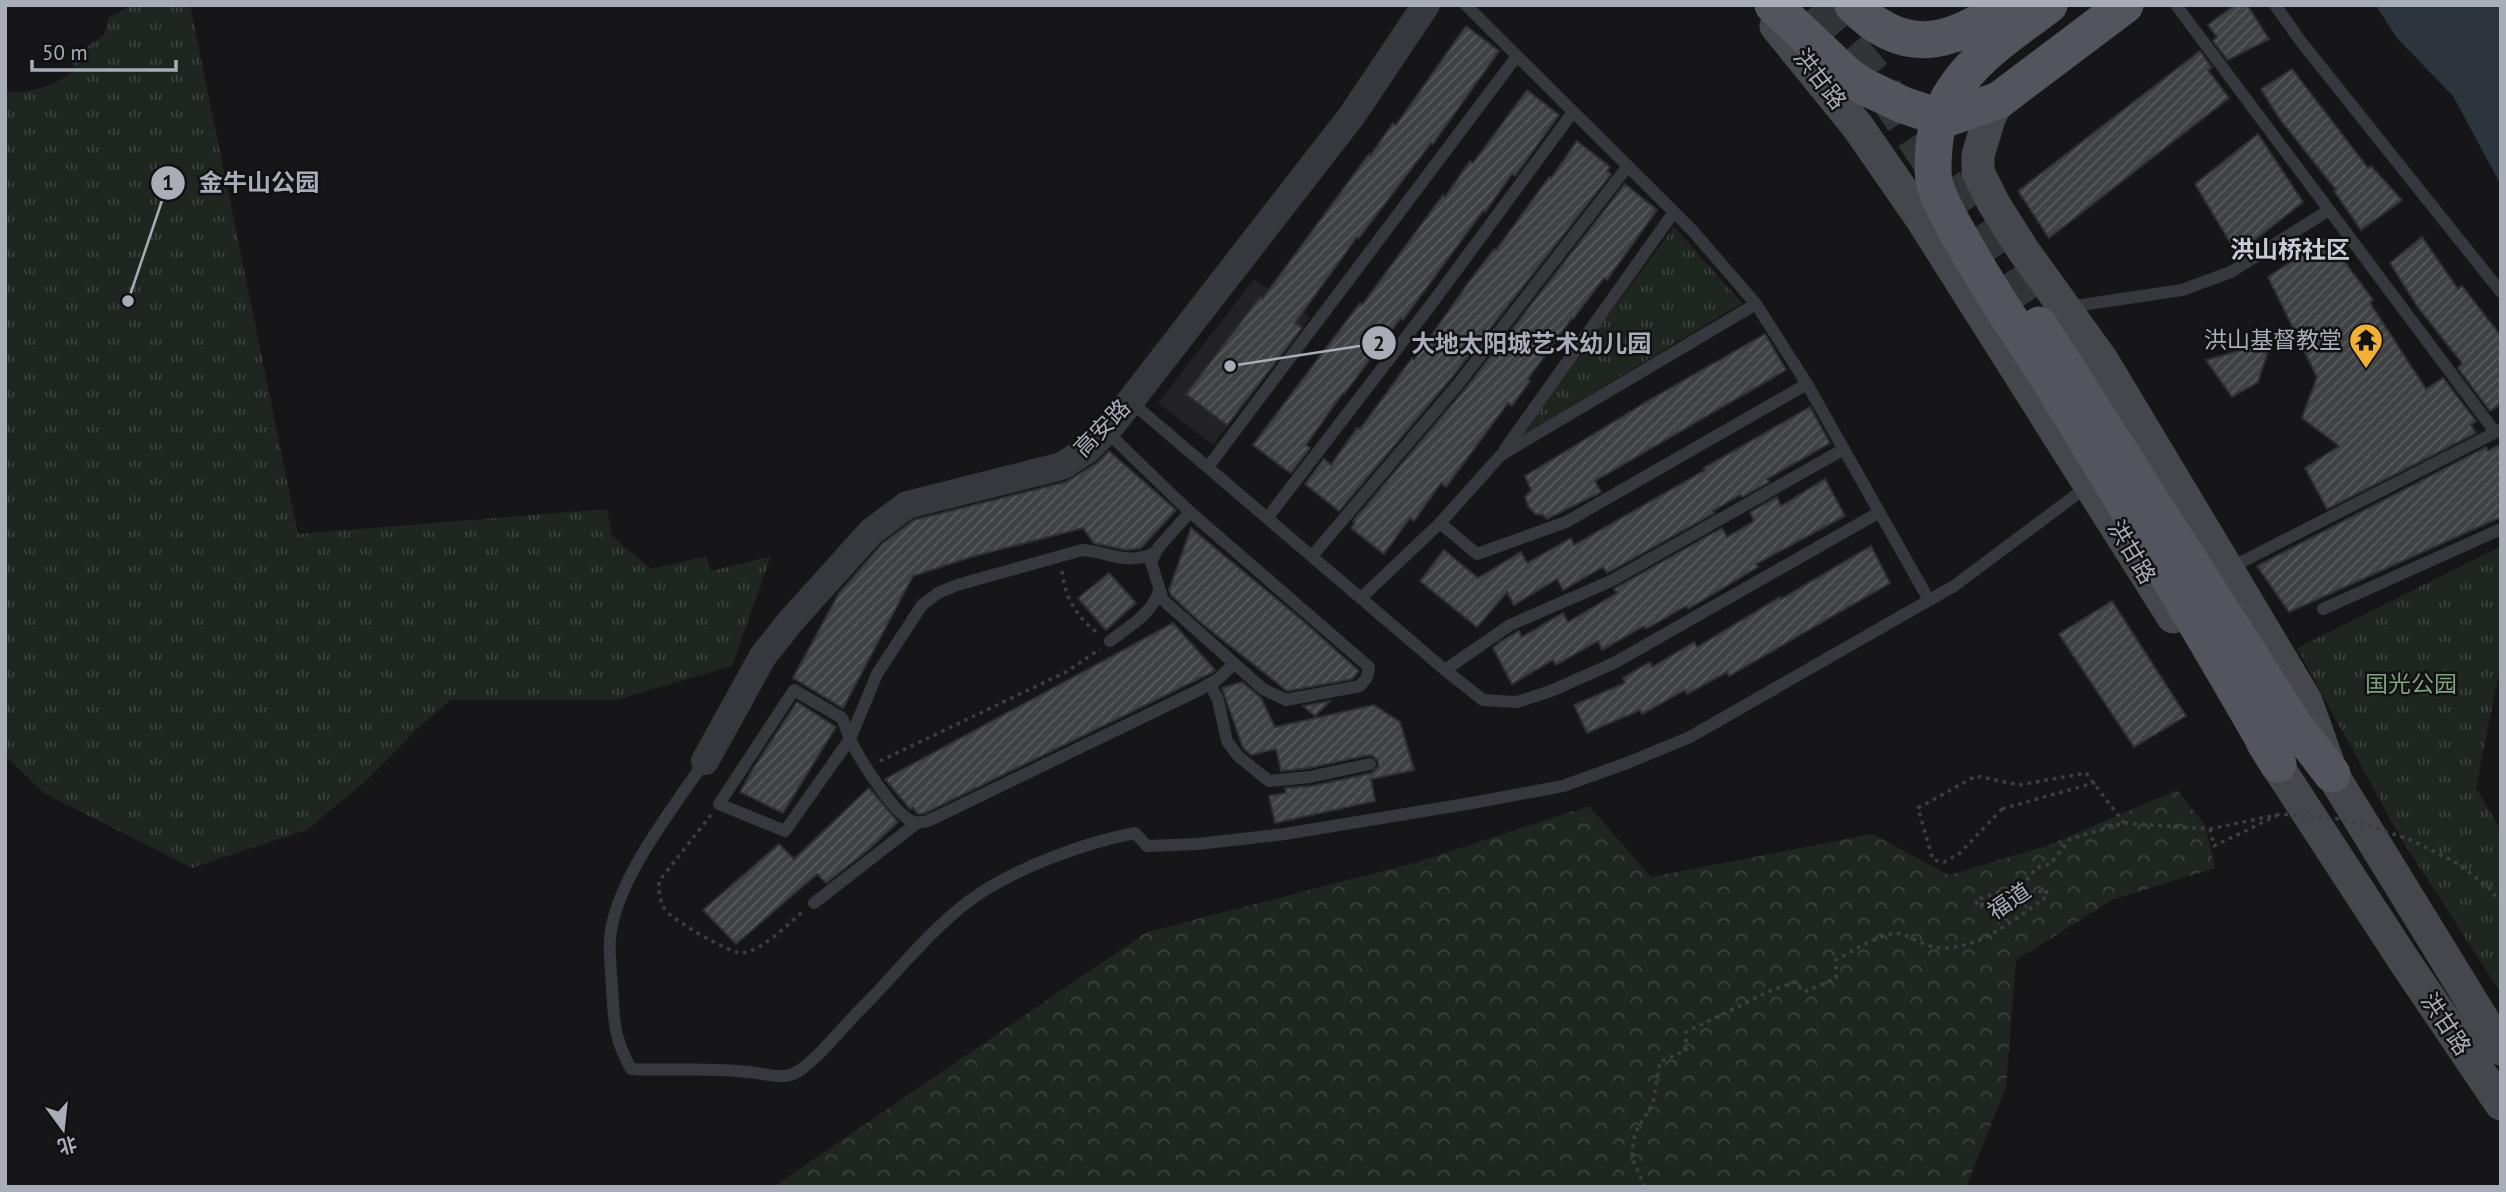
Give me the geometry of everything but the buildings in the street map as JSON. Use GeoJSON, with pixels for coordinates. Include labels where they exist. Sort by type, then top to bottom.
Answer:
{"type":"FeatureCollection","features":[{"type":"Feature","properties":{"kind":"main road","name":"洪甘路"},"geometry":{"type":"LineString","coordinates":[[1758,5],[1858,127],[1921,218],[2203,663],[2278,764],[2404,962],[2501,1104]]}},
{"type":"Feature","properties":{"kind":"main road"},"geometry":{"type":"LineString","coordinates":[[1773,5],[1848,76],[1863,86],[1903,105],[1945,119],[1999,100],[2125,5]]}},
{"type":"Feature","properties":{"kind":"main road"},"geometry":{"type":"LineString","coordinates":[[1853,5],[1863,16],[1892,33],[1921,41],[1946,38],[1992,15]]}},
{"type":"Feature","properties":{"kind":"main road"},"geometry":{"type":"LineString","coordinates":[[2049,5],[1988,50],[1946,101],[1936,129],[1934,183],[1950,219],[1982,277],[2019,332],[2177,589],[2278,764]]}},
{"type":"Feature","properties":{"kind":"main road","name":"洪甘路"},"geometry":{"type":"LineString","coordinates":[[1999,100],[1990,117],[1978,155],[1978,172],[2022,250],[2053,316],[2102,360],[2306,701],[2332,774],[2501,1049]]}},
{"type":"Feature","properties":{"kind":"main road"},"geometry":{"type":"LineString","coordinates":[[1921,218],[1926,201],[1938,188],[1965,181],[1977,186],[1994,204]]}},
{"type":"Feature","properties":{"kind":"main road"},"geometry":{"type":"LineString","coordinates":[[2053,316],[2295,726],[2332,774]]}},
{"type":"Feature","properties":{"kind":"street","name":"高安路"},"geometry":{"type":"LineString","coordinates":[[705,761],[763,656],[871,531],[907,505],[1062,466],[1088,449],[1130,400],[1353,114],[1426,5]]}},
{"type":"Feature","properties":{"kind":"street","name":"高安路"},"geometry":{"type":"LineString","coordinates":[[1410,30],[1437,5]]}},
{"type":"Feature","properties":{"kind":"lane"},"geometry":{"type":"LineString","coordinates":[[1466,5],[1674,212],[1756,304],[1808,384],[1929,600]]}},
{"type":"Feature","properties":{"kind":"lane"},"geometry":{"type":"LineString","coordinates":[[2176,5],[2498,431],[2228,570]]}},
{"type":"Feature","properties":{"kind":"lane"},"geometry":{"type":"LineString","coordinates":[[2275,5],[2302,43],[2501,292]]}},
{"type":"Feature","properties":{"kind":"lane"},"geometry":{"type":"LineString","coordinates":[[1208,467],[1517,55]]}},
{"type":"Feature","properties":{"kind":"lane"},"geometry":{"type":"LineString","coordinates":[[1268,517],[1433,302],[1573,112]]}},
{"type":"Feature","properties":{"kind":"lane"},"geometry":{"type":"LineString","coordinates":[[1312,556],[1459,383],[1628,166]]}},
{"type":"Feature","properties":{"kind":"lane"},"geometry":{"type":"LineString","coordinates":[[2053,316],[2182,290],[2231,272],[2329,210]]}},
{"type":"Feature","properties":{"kind":"lane"},"geometry":{"type":"LineString","coordinates":[[1361,598],[1440,523],[1501,455],[1674,212]]}},
{"type":"Feature","properties":{"kind":"lane"},"geometry":{"type":"LineString","coordinates":[[1501,455],[1756,304]]}},
{"type":"Feature","properties":{"kind":"lane"},"geometry":{"type":"LineString","coordinates":[[1440,523],[1477,554],[1566,522],[1808,384]]}},
{"type":"Feature","properties":{"kind":"lane"},"geometry":{"type":"LineString","coordinates":[[1130,400],[1483,700],[1517,702],[1551,691],[1614,663],[1878,513]]}},
{"type":"Feature","properties":{"kind":"lane"},"geometry":{"type":"LineString","coordinates":[[1106,430],[1190,512],[1369,667],[1367,677],[1360,686],[1286,700],[1263,689],[1163,600],[1151,562],[1155,553],[1190,512]]}},
{"type":"Feature","properties":{"kind":"lane"},"geometry":{"type":"LineString","coordinates":[[1445,670],[1510,625],[1611,581],[1844,449]]}},
{"type":"Feature","properties":{"kind":"lane"},"geometry":{"type":"LineString","coordinates":[[705,761],[638,863],[615,916],[610,938],[614,1020],[619,1045],[631,1069],[726,1069],[781,1076],[795,1074],[932,934],[988,888],[1022,870],[1110,838],[1135,833],[1147,846],[1198,844],[1285,834],[1563,786],[1690,737],[1954,586],[2091,485]]}},
{"type":"Feature","properties":{"kind":"lane"},"geometry":{"type":"LineString","coordinates":[[2323,608],[2501,529]]}},
{"type":"Feature","properties":{"kind":"lane"},"geometry":{"type":"LineString","coordinates":[[917,823],[908,820],[866,768],[850,739],[842,718],[794,690],[719,804],[785,831],[850,739],[877,674],[922,605],[938,593],[957,585],[1082,550],[1102,551],[1122,559],[1140,559],[1155,553]]}},
{"type":"Feature","properties":{"kind":"lane"},"geometry":{"type":"LineString","coordinates":[[1110,641],[1149,610],[1160,591]]}},
{"type":"Feature","properties":{"kind":"lane"},"geometry":{"type":"LineString","coordinates":[[814,903],[917,823],[953,811],[1210,684],[1234,664]]}},
{"type":"Feature","properties":{"kind":"lane"},"geometry":{"type":"LineString","coordinates":[[1210,684],[1218,700],[1227,741],[1238,756],[1269,781],[1310,777],[1370,764]]}},
{"type":"Feature","properties":{"kind":"path"},"geometry":{"type":"LineString","coordinates":[[866,768],[1066,673],[1110,641],[1085,624],[1069,602],[1060,556]]}},
{"type":"Feature","properties":{"kind":"path"},"geometry":{"type":"LineString","coordinates":[[2097,782],[2002,809],[1959,854],[1944,862],[1933,860],[1918,808],[1976,776],[2019,785],[2086,773],[2124,822]]}},
{"type":"Feature","properties":{"kind":"path"},"geometry":{"type":"LineString","coordinates":[[2210,829],[2214,846],[2302,803]]}},
{"type":"Feature","properties":{"kind":"path"},"geometry":{"type":"LineString","coordinates":[[719,804],[659,881],[659,897],[667,912],[720,946],[739,954],[755,950],[814,903]]}},
{"type":"Feature","properties":{"kind":"path","name":"福道"},"geometry":{"type":"LineString","coordinates":[[1645,1187],[1632,1158],[1635,1133],[1653,1103],[1660,1062],[1686,1050],[1686,1032],[1770,991],[1795,982],[1804,992],[1836,978],[1836,960],[1869,943],[1897,933],[1939,948],[1956,946],[1988,936],[2048,896],[2046,890],[1978,906],[1976,900],[2025,883],[2036,868],[2050,864],[2070,839],[2124,822],[2210,829],[2281,814],[2320,815],[2367,825],[2411,840],[2459,864],[2501,903]]}},
{"type":"Feature","properties":{"kind":"shaded area"},"geometry":{"type":"Polygon","coordinates":[[[2376,5],[2501,5],[2501,185],[2453,96],[2396,37],[2376,5]]]}},
{"type":"Feature","properties":{"kind":"shaded area"},"geometry":{"type":"Polygon","coordinates":[[[1254,279],[1310,317],[1213,445],[1158,403],[1254,279]]]}},
{"type":"Feature","properties":{"kind":"green space"},"geometry":{"type":"Polygon","coordinates":[[[133,5],[190,5],[298,534],[607,509],[612,536],[651,569],[706,556],[711,571],[771,556],[732,666],[616,700],[451,700],[419,727],[368,779],[307,830],[192,868],[44,793],[5,756],[5,81],[7,92],[16,92],[34,90],[61,80],[76,69],[69,59],[104,35],[109,17],[133,5]]]}},
{"type":"Feature","properties":{"kind":"green space"},"geometry":{"type":"Polygon","coordinates":[[[1674,227],[1742,303],[1515,440],[1674,227]]]}},
{"type":"Feature","properties":{"kind":"green space","name":"国光公园"},"geometry":{"type":"Polygon","coordinates":[[[2501,546],[2501,662],[2476,788],[2501,831],[2501,993],[2400,837],[2297,648],[2501,546]]]}},
{"type":"Feature","properties":{"kind":"green space"},"geometry":{"type":"Polygon","coordinates":[[[2177,790],[2205,825],[2215,868],[2112,900],[2016,960],[2006,1087],[1966,1187],[773,1187],[1147,932],[1414,863],[1589,806],[1651,877],[1872,834],[1949,875],[2049,845],[2177,790]]]}},
{"type":"Feature","properties":{"kind":"tunnel"},"geometry":{"type":"LineString","coordinates":[[1814,5],[1876,79],[2039,325]]}},
{"type":"Feature","properties":{"kind":"place","name":"金牛山公园"},"geometry":{"type":"Point","coordinates":[128,301]}},
{"type":"Feature","properties":{"kind":"place","name":"大地太阳城艺术幼儿园"},"geometry":{"type":"Point","coordinates":[1230,366]}},
{"type":"Feature","properties":{"kind":"place","name":"洪山基督教堂"},"geometry":{"type":"Point","coordinates":[2366,370]}},
{"type":"Feature","properties":{"kind":"district","name":"洪山桥社区"},"geometry":{"type":"Point","coordinates":[2290,250]}}]}
